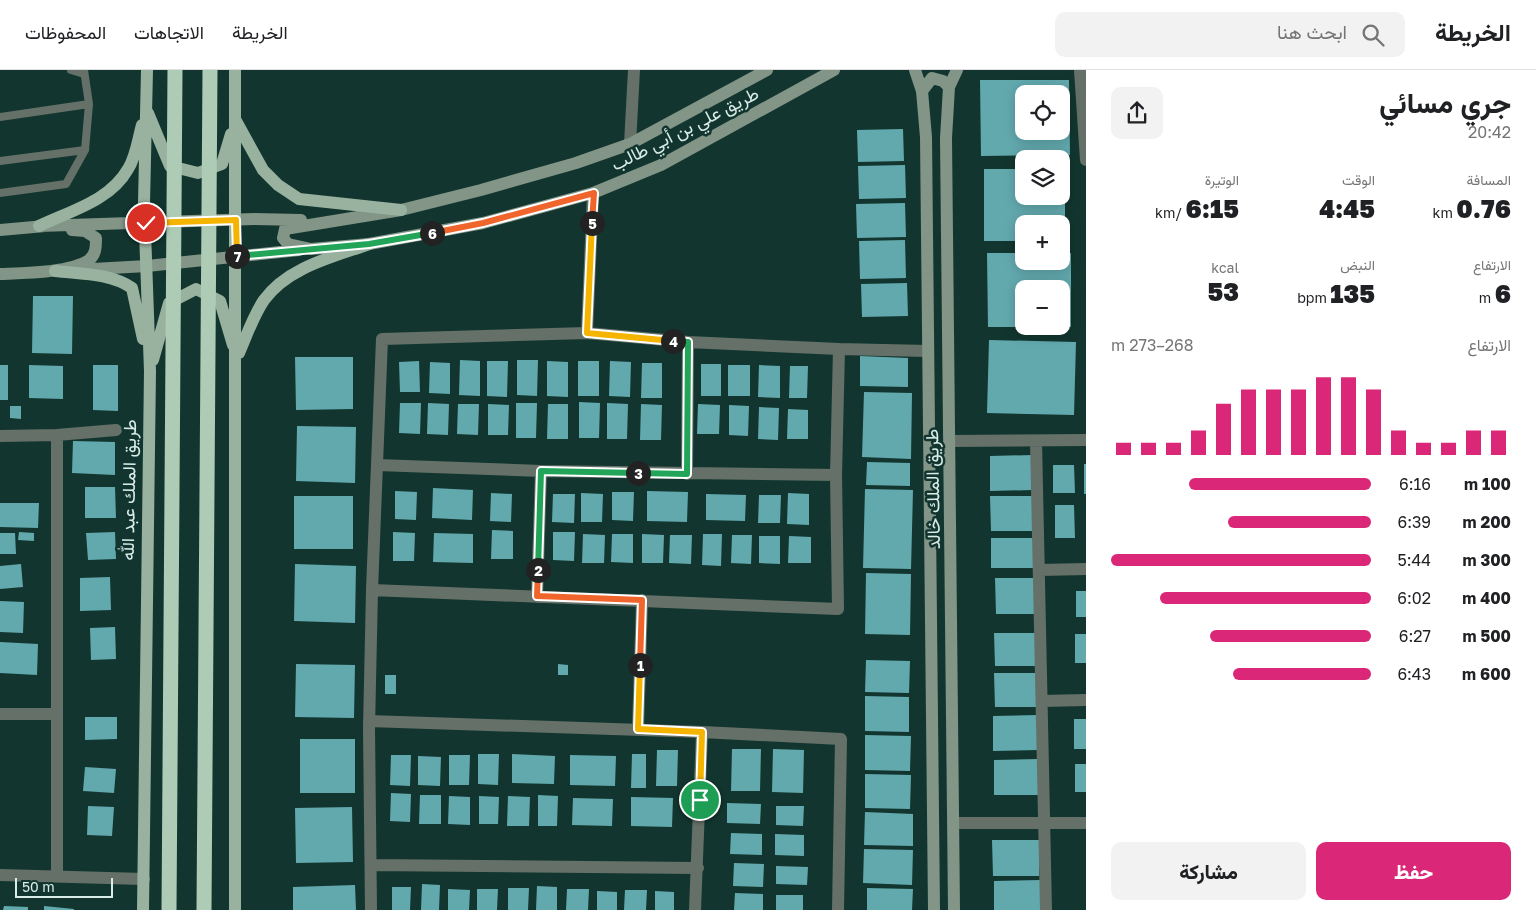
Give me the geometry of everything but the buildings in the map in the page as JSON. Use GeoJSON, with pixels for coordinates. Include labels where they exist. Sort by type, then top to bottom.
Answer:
{"type":"FeatureCollection","features":[{"type":"Feature","properties":{"kind":"highway"},"geometry":{"type":"LineString","coordinates":[[169,910],[175,70]]}},
{"type":"Feature","properties":{"kind":"highway"},"geometry":{"type":"LineString","coordinates":[[204,910],[210,70]]}},
{"type":"Feature","properties":{"kind":"main road","name":"طريق الملك عبد الله"},"geometry":{"type":"LineString","coordinates":[[144,910],[150,371],[144,203],[147,70]]}},
{"type":"Feature","properties":{"kind":"main road"},"geometry":{"type":"LineString","coordinates":[[235,910],[236,70]]}},
{"type":"Feature","properties":{"kind":"main road","name":"طريق علي بن أبي طالب"},"geometry":{"type":"LineString","coordinates":[[311,249],[288,244],[283,238],[285,229],[401,210],[576,164],[630,144],[767,70]]}},
{"type":"Feature","properties":{"kind":"main road","name":"طريق علي بن أبي طالب"},"geometry":{"type":"LineString","coordinates":[[0,274],[147,266],[369,244],[483,223],[594,193],[661,165],[834,70]]}},
{"type":"Feature","properties":{"kind":"main road","name":"طريق الملك خالد"},"geometry":{"type":"LineString","coordinates":[[915,70],[922,91],[926,136],[934,910]]}},
{"type":"Feature","properties":{"kind":"main road","name":"طريق الملك خالد"},"geometry":{"type":"LineString","coordinates":[[954,910],[946,138],[949,87],[957,70]]}},
{"type":"Feature","properties":{"kind":"main road"},"geometry":{"type":"LineString","coordinates":[[922,91],[932,78],[943,81],[949,87]]}},
{"type":"Feature","properties":{"kind":"main road"},"geometry":{"type":"LineString","coordinates":[[146,108],[170,166],[198,173],[222,164],[235,120]]}},
{"type":"Feature","properties":{"kind":"main road"},"geometry":{"type":"LineString","coordinates":[[39,226],[101,197],[120,181],[130,168],[146,108]]}},
{"type":"Feature","properties":{"kind":"main road"},"geometry":{"type":"LineString","coordinates":[[235,120],[263,170],[278,185],[298,199],[401,210]]}},
{"type":"Feature","properties":{"kind":"main road","name":"طريق علي بن أبي طالب"},"geometry":{"type":"LineString","coordinates":[[0,230],[39,226],[236,220],[326,221]]}},
{"type":"Feature","properties":{"kind":"main road","name":"طريق علي بن أبي طالب"},"geometry":{"type":"LineString","coordinates":[[39,226],[85,231],[96,238],[96,250],[90,260],[55,271]]}},
{"type":"Feature","properties":{"kind":"main road"},"geometry":{"type":"LineString","coordinates":[[237,360],[252,321],[265,299],[292,274],[369,244]]}},
{"type":"Feature","properties":{"kind":"main road"},"geometry":{"type":"LineString","coordinates":[[55,271],[104,276],[124,282],[132,288],[150,371]]}},
{"type":"Feature","properties":{"kind":"main road"},"geometry":{"type":"LineString","coordinates":[[150,371],[169,303],[196,289],[220,301],[237,360]]}},
{"type":"Feature","properties":{"kind":"street"},"geometry":{"type":"LineString","coordinates":[[630,144],[634,70]]}},
{"type":"Feature","properties":{"kind":"street"},"geometry":{"type":"LineString","coordinates":[[1080,70],[1086,160]]}},
{"type":"Feature","properties":{"kind":"street"},"geometry":{"type":"LineString","coordinates":[[587,333],[594,193]]}},
{"type":"Feature","properties":{"kind":"street"},"geometry":{"type":"LineString","coordinates":[[371,910],[370,721],[372,590],[382,339],[587,333],[688,342],[928,351]]}},
{"type":"Feature","properties":{"kind":"street"},"geometry":{"type":"LineString","coordinates":[[687,474],[688,342]]}},
{"type":"Feature","properties":{"kind":"street"},"geometry":{"type":"LineString","coordinates":[[372,590],[838,609],[836,476],[839,349]]}},
{"type":"Feature","properties":{"kind":"street"},"geometry":{"type":"LineString","coordinates":[[0,436],[58,435],[116,430]]}},
{"type":"Feature","properties":{"kind":"street"},"geometry":{"type":"LineString","coordinates":[[57,877],[58,435]]}},
{"type":"Feature","properties":{"kind":"street"},"geometry":{"type":"LineString","coordinates":[[1036,440],[1046,910]]}},
{"type":"Feature","properties":{"kind":"street"},"geometry":{"type":"LineString","coordinates":[[950,441],[1086,440]]}},
{"type":"Feature","properties":{"kind":"street"},"geometry":{"type":"LineString","coordinates":[[377,466],[836,476]]}},
{"type":"Feature","properties":{"kind":"street"},"geometry":{"type":"LineString","coordinates":[[537,596],[541,471]]}},
{"type":"Feature","properties":{"kind":"street"},"geometry":{"type":"LineString","coordinates":[[1039,570],[1086,569]]}},
{"type":"Feature","properties":{"kind":"street"},"geometry":{"type":"LineString","coordinates":[[638,729],[642,600]]}},
{"type":"Feature","properties":{"kind":"street"},"geometry":{"type":"LineString","coordinates":[[1042,701],[1086,700]]}},
{"type":"Feature","properties":{"kind":"street"},"geometry":{"type":"LineString","coordinates":[[0,714],[57,714]]}},
{"type":"Feature","properties":{"kind":"street"},"geometry":{"type":"LineString","coordinates":[[370,721],[638,729],[840,739],[838,910]]}},
{"type":"Feature","properties":{"kind":"street"},"geometry":{"type":"LineString","coordinates":[[695,910],[702,732]]}},
{"type":"Feature","properties":{"kind":"street"},"geometry":{"type":"LineString","coordinates":[[954,823],[1086,823]]}},
{"type":"Feature","properties":{"kind":"street"},"geometry":{"type":"LineString","coordinates":[[371,865],[698,868]]}},
{"type":"Feature","properties":{"kind":"street"},"geometry":{"type":"LineString","coordinates":[[0,875],[144,879]]}},
{"type":"Feature","properties":{"kind":"lane"},"geometry":{"type":"LineString","coordinates":[[0,193],[66,184],[86,150],[89,104],[84,72],[71,70]]}},
{"type":"Feature","properties":{"kind":"lane"},"geometry":{"type":"LineString","coordinates":[[0,117],[89,104]]}},
{"type":"Feature","properties":{"kind":"lane"},"geometry":{"type":"LineString","coordinates":[[0,161],[86,150]]}},
{"type":"Feature","properties":{"kind":"route"},"geometry":{"type":"LineString","coordinates":[[146,223],[236,220],[237,256],[369,244],[483,223],[594,193],[587,333],[688,342],[687,474],[541,471],[537,596],[642,600],[638,729],[702,732],[700,800]]}}]}
